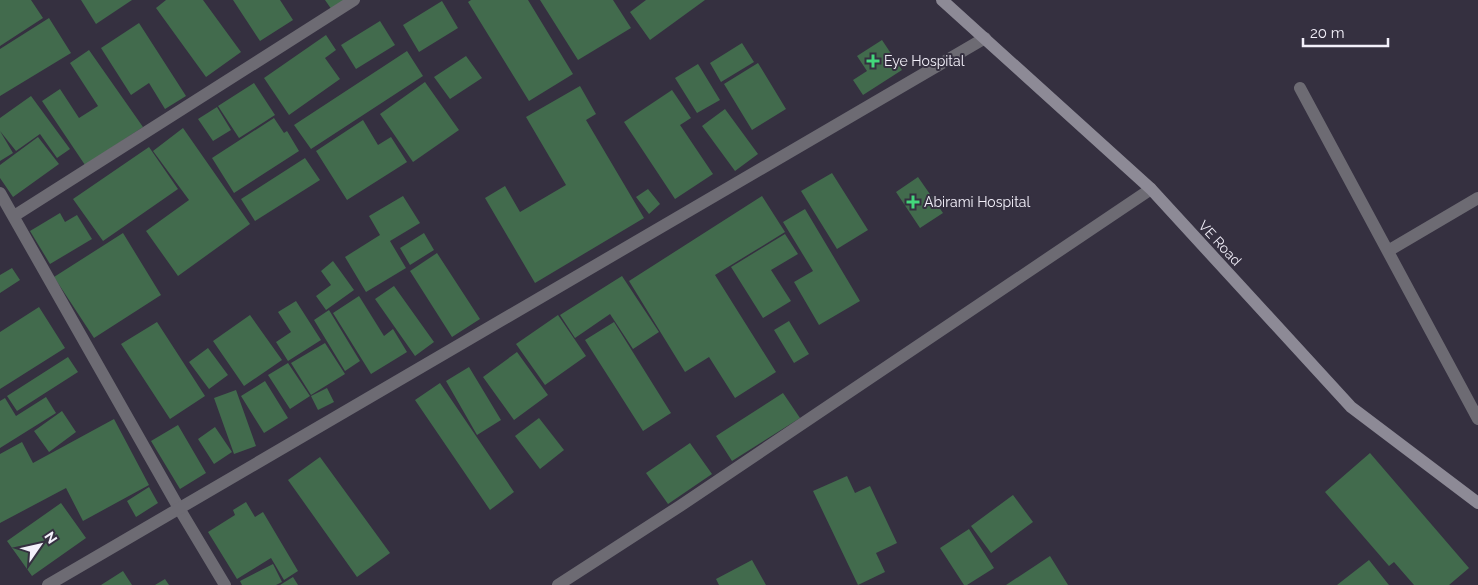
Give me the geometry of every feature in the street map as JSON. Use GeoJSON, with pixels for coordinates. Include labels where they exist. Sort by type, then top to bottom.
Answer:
{"type":"FeatureCollection","features":[{"type":"Feature","properties":{"kind":"main road","name":"VE Road"},"geometry":{"type":"LineString","coordinates":[[942,0],[1151,189],[1351,407],[1478,503]]}},
{"type":"Feature","properties":{"kind":"street"},"geometry":{"type":"LineString","coordinates":[[14,216],[354,0]]}},
{"type":"Feature","properties":{"kind":"street"},"geometry":{"type":"LineString","coordinates":[[48,585],[180,510],[985,38]]}},
{"type":"Feature","properties":{"kind":"street"},"geometry":{"type":"LineString","coordinates":[[1300,88],[1478,419]]}},
{"type":"Feature","properties":{"kind":"street"},"geometry":{"type":"LineString","coordinates":[[558,585],[697,495],[1151,189]]}},
{"type":"Feature","properties":{"kind":"street"},"geometry":{"type":"LineString","coordinates":[[0,192],[180,510],[225,585]]}},
{"type":"Feature","properties":{"kind":"street"},"geometry":{"type":"LineString","coordinates":[[1388,251],[1478,198]]}},
{"type":"Feature","properties":{"kind":"building"},"geometry":{"type":"Polygon","coordinates":[[[0,0],[31,0],[43,18],[0,46],[0,0]]]}},
{"type":"Feature","properties":{"kind":"building"},"geometry":{"type":"Polygon","coordinates":[[[81,0],[132,0],[96,24],[81,0]]]}},
{"type":"Feature","properties":{"kind":"building"},"geometry":{"type":"Polygon","coordinates":[[[166,0],[203,0],[241,52],[206,77],[156,8],[166,0]]]}},
{"type":"Feature","properties":{"kind":"building"},"geometry":{"type":"Polygon","coordinates":[[[233,0],[280,0],[293,20],[260,41],[233,0]]]}},
{"type":"Feature","properties":{"kind":"building"},"geometry":{"type":"Polygon","coordinates":[[[325,0],[346,0],[332,10],[325,0]]]}},
{"type":"Feature","properties":{"kind":"building"},"geometry":{"type":"Polygon","coordinates":[[[471,0],[528,0],[573,74],[529,101],[468,2],[471,0]]]}},
{"type":"Feature","properties":{"kind":"building"},"geometry":{"type":"Polygon","coordinates":[[[540,0],[613,0],[631,28],[578,60],[540,0]]]}},
{"type":"Feature","properties":{"kind":"building"},"geometry":{"type":"Polygon","coordinates":[[[646,0],[705,0],[650,40],[630,12],[646,0]]]}},
{"type":"Feature","properties":{"kind":"building"},"geometry":{"type":"Polygon","coordinates":[[[442,1],[458,28],[419,52],[403,25],[442,1]]]}},
{"type":"Feature","properties":{"kind":"building"},"geometry":{"type":"Polygon","coordinates":[[[49,18],[71,53],[0,96],[0,49],[49,18]]]}},
{"type":"Feature","properties":{"kind":"building"},"geometry":{"type":"Polygon","coordinates":[[[380,21],[395,45],[356,69],[341,45],[380,21]]]}},
{"type":"Feature","properties":{"kind":"building"},"geometry":{"type":"Polygon","coordinates":[[[139,23],[186,96],[165,109],[149,83],[131,95],[101,48],[139,23]]]}},
{"type":"Feature","properties":{"kind":"building"},"geometry":{"type":"Polygon","coordinates":[[[326,35],[336,50],[325,58],[340,79],[289,115],[264,78],[326,35]]]}},
{"type":"Feature","properties":{"kind":"building"},"geometry":{"type":"Polygon","coordinates":[[[882,40],[902,70],[863,95],[853,80],[867,71],[857,56],[882,40]]]}},
{"type":"Feature","properties":{"kind":"building"},"geometry":{"type":"Polygon","coordinates":[[[742,43],[754,62],[721,82],[710,63],[742,43]]]}},
{"type":"Feature","properties":{"kind":"building"},"geometry":{"type":"Polygon","coordinates":[[[89,50],[143,127],[85,165],[42,101],[60,89],[79,118],[98,106],[70,63],[89,50]]]}},
{"type":"Feature","properties":{"kind":"building"},"geometry":{"type":"Polygon","coordinates":[[[407,51],[423,76],[311,149],[294,125],[407,51]]]}},
{"type":"Feature","properties":{"kind":"building"},"geometry":{"type":"Polygon","coordinates":[[[466,56],[482,78],[450,99],[434,77],[466,56]]]}},
{"type":"Feature","properties":{"kind":"building"},"geometry":{"type":"Polygon","coordinates":[[[758,63],[786,109],[752,130],[724,84],[758,63]]]}},
{"type":"Feature","properties":{"kind":"building"},"geometry":{"type":"Polygon","coordinates":[[[698,64],[720,100],[697,113],[675,78],[698,64]]]}},
{"type":"Feature","properties":{"kind":"building"},"geometry":{"type":"Polygon","coordinates":[[[425,82],[459,130],[413,162],[380,114],[425,82]]]}},
{"type":"Feature","properties":{"kind":"building"},"geometry":{"type":"Polygon","coordinates":[[[254,83],[275,115],[239,138],[218,106],[254,83]]]}},
{"type":"Feature","properties":{"kind":"building"},"geometry":{"type":"Polygon","coordinates":[[[580,86],[596,114],[586,120],[644,218],[535,283],[485,198],[505,186],[520,212],[566,185],[526,117],[580,86]]]}},
{"type":"Feature","properties":{"kind":"building"},"geometry":{"type":"Polygon","coordinates":[[[672,90],[691,118],[680,125],[713,174],[675,199],[624,122],[672,90]]]}},
{"type":"Feature","properties":{"kind":"building"},"geometry":{"type":"Polygon","coordinates":[[[31,96],[70,149],[57,158],[40,134],[16,151],[0,131],[0,118],[31,96]]]}},
{"type":"Feature","properties":{"kind":"building"},"geometry":{"type":"Polygon","coordinates":[[[217,107],[231,130],[213,141],[198,119],[217,107]]]}},
{"type":"Feature","properties":{"kind":"building"},"geometry":{"type":"Polygon","coordinates":[[[725,109],[758,154],[735,171],[702,126],[725,109]]]}},
{"type":"Feature","properties":{"kind":"building"},"geometry":{"type":"Polygon","coordinates":[[[274,118],[284,133],[287,131],[299,151],[234,193],[212,158],[274,118]]]}},
{"type":"Feature","properties":{"kind":"building"},"geometry":{"type":"Polygon","coordinates":[[[363,120],[378,145],[391,137],[407,162],[347,200],[316,151],[363,120]]]}},
{"type":"Feature","properties":{"kind":"building"},"geometry":{"type":"Polygon","coordinates":[[[183,128],[250,224],[178,276],[146,231],[189,200],[153,151],[183,128]]]}},
{"type":"Feature","properties":{"kind":"building"},"geometry":{"type":"Polygon","coordinates":[[[0,131],[13,153],[0,161],[0,131]]]}},
{"type":"Feature","properties":{"kind":"building"},"geometry":{"type":"Polygon","coordinates":[[[38,137],[59,164],[13,197],[0,178],[0,165],[38,137]]]}},
{"type":"Feature","properties":{"kind":"building"},"geometry":{"type":"Polygon","coordinates":[[[149,147],[178,189],[103,241],[73,199],[149,147]]]}},
{"type":"Feature","properties":{"kind":"building"},"geometry":{"type":"Polygon","coordinates":[[[305,158],[320,180],[255,221],[241,199],[305,158]]]}},
{"type":"Feature","properties":{"kind":"building"},"geometry":{"type":"Polygon","coordinates":[[[832,173],[868,230],[837,249],[801,191],[832,173]]]}},
{"type":"Feature","properties":{"kind":"building"},"geometry":{"type":"Polygon","coordinates":[[[918,177],[943,213],[920,228],[896,192],[918,177]]]}},
{"type":"Feature","properties":{"kind":"building"},"geometry":{"type":"Polygon","coordinates":[[[648,189],[660,204],[649,214],[636,197],[648,189]]]}},
{"type":"Feature","properties":{"kind":"building"},"geometry":{"type":"Polygon","coordinates":[[[403,196],[420,223],[390,241],[406,268],[366,292],[345,257],[380,235],[369,216],[403,196]]]}},
{"type":"Feature","properties":{"kind":"building"},"geometry":{"type":"Polygon","coordinates":[[[762,196],[785,232],[715,275],[776,372],[735,398],[709,357],[685,372],[629,281],[762,196]]]}},
{"type":"Feature","properties":{"kind":"building"},"geometry":{"type":"Polygon","coordinates":[[[805,209],[860,301],[819,325],[794,282],[813,271],[783,222],[805,209]]]}},
{"type":"Feature","properties":{"kind":"building"},"geometry":{"type":"Polygon","coordinates":[[[60,213],[65,222],[77,215],[92,239],[50,264],[30,231],[60,213]]]}},
{"type":"Feature","properties":{"kind":"building"},"geometry":{"type":"Polygon","coordinates":[[[123,233],[161,295],[94,338],[54,277],[123,233]]]}},
{"type":"Feature","properties":{"kind":"building"},"geometry":{"type":"Polygon","coordinates":[[[424,233],[434,250],[410,265],[400,248],[424,233]]]}},
{"type":"Feature","properties":{"kind":"building"},"geometry":{"type":"Polygon","coordinates":[[[785,234],[798,254],[771,270],[791,301],[763,318],[731,267],[785,234]]]}},
{"type":"Feature","properties":{"kind":"building"},"geometry":{"type":"Polygon","coordinates":[[[437,253],[480,319],[452,337],[410,271],[437,253]]]}},
{"type":"Feature","properties":{"kind":"building"},"geometry":{"type":"Polygon","coordinates":[[[333,261],[354,290],[326,310],[316,296],[331,285],[321,271],[333,261]]]}},
{"type":"Feature","properties":{"kind":"building"},"geometry":{"type":"Polygon","coordinates":[[[12,268],[20,280],[0,293],[0,275],[12,268]]]}},
{"type":"Feature","properties":{"kind":"building"},"geometry":{"type":"Polygon","coordinates":[[[622,276],[659,332],[633,349],[610,314],[575,338],[560,315],[622,276]]]}},
{"type":"Feature","properties":{"kind":"building"},"geometry":{"type":"Polygon","coordinates":[[[394,286],[434,342],[415,356],[375,299],[394,286]]]}},
{"type":"Feature","properties":{"kind":"building"},"geometry":{"type":"Polygon","coordinates":[[[359,296],[384,336],[393,329],[407,352],[371,374],[333,313],[359,296]]]}},
{"type":"Feature","properties":{"kind":"building"},"geometry":{"type":"Polygon","coordinates":[[[296,301],[321,340],[288,361],[276,342],[291,332],[278,312],[296,301]]]}},
{"type":"Feature","properties":{"kind":"building"},"geometry":{"type":"Polygon","coordinates":[[[39,307],[65,348],[0,389],[0,332],[39,307]]]}},
{"type":"Feature","properties":{"kind":"building"},"geometry":{"type":"Polygon","coordinates":[[[329,310],[360,361],[345,371],[314,320],[329,310]]]}},
{"type":"Feature","properties":{"kind":"building"},"geometry":{"type":"Polygon","coordinates":[[[250,315],[282,360],[244,386],[213,341],[250,315]]]}},
{"type":"Feature","properties":{"kind":"building"},"geometry":{"type":"Polygon","coordinates":[[[558,315],[586,356],[545,385],[516,344],[558,315]]]}},
{"type":"Feature","properties":{"kind":"building"},"geometry":{"type":"Polygon","coordinates":[[[789,321],[809,354],[794,363],[774,330],[789,321]]]}},
{"type":"Feature","properties":{"kind":"building"},"geometry":{"type":"Polygon","coordinates":[[[157,322],[205,396],[170,419],[121,344],[157,322]]]}},
{"type":"Feature","properties":{"kind":"building"},"geometry":{"type":"Polygon","coordinates":[[[614,322],[671,413],[643,431],[585,340],[614,322]]]}},
{"type":"Feature","properties":{"kind":"building"},"geometry":{"type":"Polygon","coordinates":[[[325,343],[345,374],[311,395],[291,363],[325,343]]]}},
{"type":"Feature","properties":{"kind":"building"},"geometry":{"type":"Polygon","coordinates":[[[208,348],[228,375],[209,389],[189,362],[208,348]]]}},
{"type":"Feature","properties":{"kind":"building"},"geometry":{"type":"Polygon","coordinates":[[[517,352],[548,395],[514,420],[483,377],[517,352]]]}},
{"type":"Feature","properties":{"kind":"building"},"geometry":{"type":"Polygon","coordinates":[[[68,357],[78,372],[17,411],[7,396],[68,357]]]}},
{"type":"Feature","properties":{"kind":"building"},"geometry":{"type":"Polygon","coordinates":[[[288,363],[310,396],[290,409],[268,375],[288,363]]]}},
{"type":"Feature","properties":{"kind":"building"},"geometry":{"type":"Polygon","coordinates":[[[469,367],[501,420],[477,435],[446,381],[469,367]]]}},
{"type":"Feature","properties":{"kind":"building"},"geometry":{"type":"Polygon","coordinates":[[[265,381],[288,418],[264,433],[241,396],[265,381]]]}},
{"type":"Feature","properties":{"kind":"building"},"geometry":{"type":"Polygon","coordinates":[[[440,383],[514,492],[490,510],[415,400],[440,383]]]}},
{"type":"Feature","properties":{"kind":"building"},"geometry":{"type":"Polygon","coordinates":[[[327,388],[334,402],[318,410],[311,396],[327,388]]]}},
{"type":"Feature","properties":{"kind":"building"},"geometry":{"type":"Polygon","coordinates":[[[236,390],[256,446],[234,454],[214,398],[236,390]]]}},
{"type":"Feature","properties":{"kind":"building"},"geometry":{"type":"Polygon","coordinates":[[[783,393],[800,418],[732,461],[716,436],[783,393]]]}},
{"type":"Feature","properties":{"kind":"building"},"geometry":{"type":"Polygon","coordinates":[[[46,397],[56,413],[0,448],[0,401],[5,398],[16,416],[46,397]]]}},
{"type":"Feature","properties":{"kind":"building"},"geometry":{"type":"Polygon","coordinates":[[[62,411],[76,432],[49,452],[34,431],[62,411]]]}},
{"type":"Feature","properties":{"kind":"building"},"geometry":{"type":"Polygon","coordinates":[[[539,418],[564,450],[540,469],[515,436],[539,418]]]}},
{"type":"Feature","properties":{"kind":"building"},"geometry":{"type":"Polygon","coordinates":[[[114,419],[149,485],[83,521],[66,488],[0,523],[0,454],[22,442],[33,463],[114,419]]]}},
{"type":"Feature","properties":{"kind":"building"},"geometry":{"type":"Polygon","coordinates":[[[178,425],[206,473],[180,489],[151,441],[178,425]]]}},
{"type":"Feature","properties":{"kind":"building"},"geometry":{"type":"Polygon","coordinates":[[[215,427],[232,452],[214,464],[198,439],[215,427]]]}},
{"type":"Feature","properties":{"kind":"building"},"geometry":{"type":"Polygon","coordinates":[[[690,443],[712,474],[668,504],[646,473],[690,443]]]}},
{"type":"Feature","properties":{"kind":"building"},"geometry":{"type":"Polygon","coordinates":[[[1370,453],[1469,568],[1449,585],[1414,585],[1394,562],[1389,566],[1325,492],[1370,453]]]}},
{"type":"Feature","properties":{"kind":"building"},"geometry":{"type":"Polygon","coordinates":[[[320,457],[390,553],[357,577],[288,480],[320,457]]]}},
{"type":"Feature","properties":{"kind":"building"},"geometry":{"type":"Polygon","coordinates":[[[847,476],[855,493],[870,486],[897,543],[876,553],[885,572],[858,585],[813,491],[847,476]]]}},
{"type":"Feature","properties":{"kind":"building"},"geometry":{"type":"Polygon","coordinates":[[[149,487],[158,503],[136,517],[127,501],[149,487]]]}},
{"type":"Feature","properties":{"kind":"building"},"geometry":{"type":"Polygon","coordinates":[[[1013,495],[1033,522],[991,553],[971,526],[1013,495]]]}},
{"type":"Feature","properties":{"kind":"building"},"geometry":{"type":"Polygon","coordinates":[[[246,502],[255,517],[263,512],[298,571],[284,580],[271,558],[237,579],[208,532],[235,515],[233,510],[246,502]]]}},
{"type":"Feature","properties":{"kind":"building"},"geometry":{"type":"Polygon","coordinates":[[[61,503],[86,538],[32,576],[7,541],[61,503]]]}},
{"type":"Feature","properties":{"kind":"building"},"geometry":{"type":"Polygon","coordinates":[[[969,529],[994,568],[964,585],[940,548],[969,529]]]}},
{"type":"Feature","properties":{"kind":"building"},"geometry":{"type":"Polygon","coordinates":[[[1050,556],[1068,585],[1006,585],[1050,556]]]}},
{"type":"Feature","properties":{"kind":"building"},"geometry":{"type":"Polygon","coordinates":[[[752,560],[766,585],[719,585],[716,579],[752,560]]]}},
{"type":"Feature","properties":{"kind":"building"},"geometry":{"type":"Polygon","coordinates":[[[1369,560],[1389,585],[1337,585],[1369,560]]]}},
{"type":"Feature","properties":{"kind":"building"},"geometry":{"type":"Polygon","coordinates":[[[273,564],[282,582],[276,585],[242,585],[240,581],[273,564]]]}},
{"type":"Feature","properties":{"kind":"building"},"geometry":{"type":"Polygon","coordinates":[[[123,571],[132,585],[101,585],[123,571]]]}},
{"type":"Feature","properties":{"kind":"building"},"geometry":{"type":"Polygon","coordinates":[[[293,577],[298,585],[280,585],[293,577]]]}},
{"type":"Feature","properties":{"kind":"building"},"geometry":{"type":"Polygon","coordinates":[[[165,579],[169,585],[155,585],[165,579]]]}},
{"type":"Feature","properties":{"kind":"place","name":"Eye Hospital"},"geometry":{"type":"Point","coordinates":[873,61]}},
{"type":"Feature","properties":{"kind":"place","name":"Abirami Hospital"},"geometry":{"type":"Point","coordinates":[913,202]}}]}
